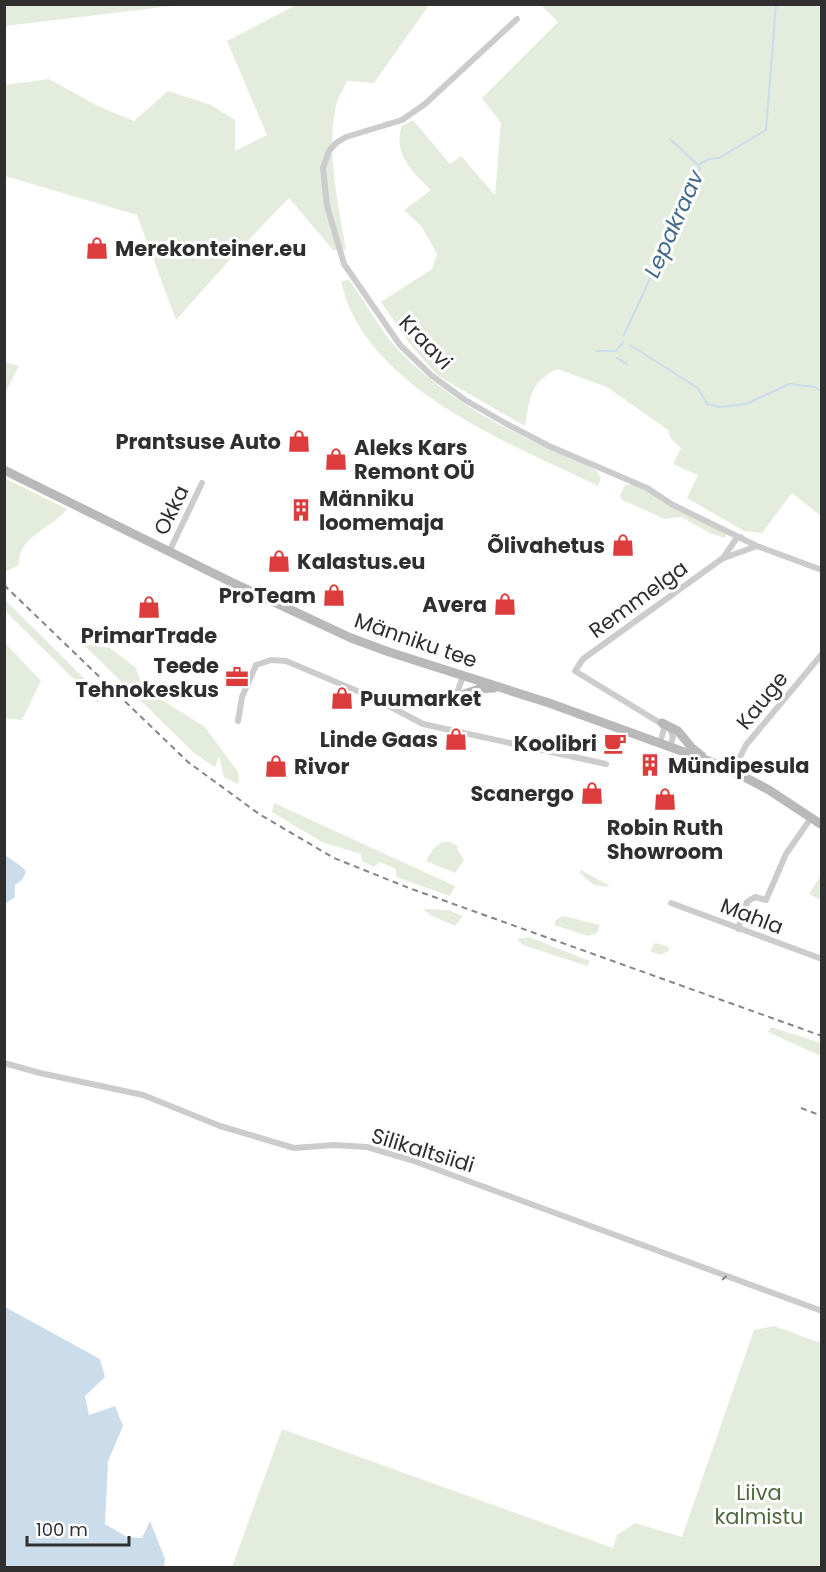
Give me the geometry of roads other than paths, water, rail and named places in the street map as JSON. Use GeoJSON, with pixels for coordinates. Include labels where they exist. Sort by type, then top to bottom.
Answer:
{"type":"FeatureCollection","features":[{"type":"Feature","properties":{"kind":"street","name":"Kraavi"},"geometry":{"type":"LineString","coordinates":[[517,19],[412,114],[402,120],[346,137],[336,143],[330,151],[323,168],[327,206],[344,264],[400,345],[432,376],[465,400],[549,446],[647,488],[673,505],[757,546],[822,570]]}},
{"type":"Feature","properties":{"kind":"street","name":"Männiku tee"},"geometry":{"type":"LineString","coordinates":[[4,470],[169,552],[351,638],[549,703],[706,760],[770,790],[822,825]]}},
{"type":"Feature","properties":{"kind":"street","name":"Okka"},"geometry":{"type":"LineString","coordinates":[[169,552],[202,483]]}},
{"type":"Feature","properties":{"kind":"street","name":"Remmelga"},"geometry":{"type":"LineString","coordinates":[[723,558],[736,539],[741,537]]}},
{"type":"Feature","properties":{"kind":"street","name":"Remmelga"},"geometry":{"type":"LineString","coordinates":[[662,723],[575,671],[583,659],[723,558],[757,546]]}},
{"type":"Feature","properties":{"kind":"street","name":"Kauge"},"geometry":{"type":"LineString","coordinates":[[733,771],[746,745],[822,654]]}},
{"type":"Feature","properties":{"kind":"street"},"geometry":{"type":"LineString","coordinates":[[238,721],[242,697],[256,665],[271,660],[286,661],[374,698],[423,724],[606,764]]}},
{"type":"Feature","properties":{"kind":"street"},"geometry":{"type":"LineString","coordinates":[[447,700],[457,693],[463,676]]}},
{"type":"Feature","properties":{"kind":"street"},"geometry":{"type":"LineString","coordinates":[[374,698],[447,700],[479,689],[499,687]]}},
{"type":"Feature","properties":{"kind":"street"},"geometry":{"type":"LineString","coordinates":[[662,723],[673,732],[665,745]]}},
{"type":"Feature","properties":{"kind":"street"},"geometry":{"type":"LineString","coordinates":[[662,723],[678,731],[706,760]]}},
{"type":"Feature","properties":{"kind":"street"},"geometry":{"type":"LineString","coordinates":[[738,929],[747,902],[755,897],[766,900],[786,854],[811,818]]}},
{"type":"Feature","properties":{"kind":"street","name":"Mahla"},"geometry":{"type":"LineString","coordinates":[[671,903],[822,959]]}},
{"type":"Feature","properties":{"kind":"street","name":"Silikaltsiidi"},"geometry":{"type":"LineString","coordinates":[[4,1063],[143,1095],[220,1126],[294,1148],[334,1145],[367,1147],[411,1160],[822,1311]]}},
{"type":"Feature","properties":{"kind":"water"},"geometry":{"type":"Polygon","coordinates":[[[5,855],[26,872],[22,880],[15,885],[15,897],[5,904],[5,855]]]}},
{"type":"Feature","properties":{"kind":"water"},"geometry":{"type":"Polygon","coordinates":[[[5,1307],[100,1359],[105,1377],[85,1396],[89,1415],[115,1406],[123,1426],[108,1461],[105,1524],[127,1537],[142,1538],[150,1521],[165,1559],[164,1567],[5,1567],[5,1307]]]}},
{"type":"Feature","properties":{"kind":"waterway","name":"Lepakraav"},"geometry":{"type":"LineString","coordinates":[[624,335],[695,181],[700,168],[698,165],[709,159],[719,158],[766,130],[776,4]]}},
{"type":"Feature","properties":{"kind":"waterway"},"geometry":{"type":"LineString","coordinates":[[670,139],[698,165]]}},
{"type":"Feature","properties":{"kind":"waterway"},"geometry":{"type":"LineString","coordinates":[[596,351],[616,351],[623,342]]}},
{"type":"Feature","properties":{"kind":"waterway","name":"Lepakraav"},"geometry":{"type":"LineString","coordinates":[[630,345],[698,388],[707,404],[720,407],[746,404],[789,384],[815,387],[822,392]]}},
{"type":"Feature","properties":{"kind":"waterway"},"geometry":{"type":"LineString","coordinates":[[617,358],[627,364]]}},
{"type":"Feature","properties":{"kind":"railway"},"geometry":{"type":"LineString","coordinates":[[4,585],[188,762],[259,814],[334,858],[409,888],[822,1036]]}},
{"type":"Feature","properties":{"kind":"railway"},"geometry":{"type":"LineString","coordinates":[[801,1108],[822,1116]]}},
{"type":"Feature","properties":{"kind":"railway"},"geometry":{"type":"LineString","coordinates":[[722,1280],[730,1273]]}},
{"type":"Feature","properties":{"kind":"place","name":"Merekonteiner.eu"},"geometry":{"type":"Point","coordinates":[97,248]}},
{"type":"Feature","properties":{"kind":"place","name":"Prantsuse Auto"},"geometry":{"type":"Point","coordinates":[299,441]}},
{"type":"Feature","properties":{"kind":"place","name":"Aleks Kars Remont OÜ"},"geometry":{"type":"Point","coordinates":[336,459]}},
{"type":"Feature","properties":{"kind":"place","name":"Männiku loomemaja"},"geometry":{"type":"Point","coordinates":[301,510]}},
{"type":"Feature","properties":{"kind":"place","name":"Õlivahetus"},"geometry":{"type":"Point","coordinates":[623,545]}},
{"type":"Feature","properties":{"kind":"place","name":"Kalastus.eu"},"geometry":{"type":"Point","coordinates":[279,561]}},
{"type":"Feature","properties":{"kind":"place","name":"ProTeam"},"geometry":{"type":"Point","coordinates":[334,595]}},
{"type":"Feature","properties":{"kind":"place","name":"Avera"},"geometry":{"type":"Point","coordinates":[505,604]}},
{"type":"Feature","properties":{"kind":"place","name":"PrimarTrade"},"geometry":{"type":"Point","coordinates":[149,607]}},
{"type":"Feature","properties":{"kind":"place","name":"Teede Tehnokeskus"},"geometry":{"type":"Point","coordinates":[237,677]}},
{"type":"Feature","properties":{"kind":"place","name":"Puumarket"},"geometry":{"type":"Point","coordinates":[342,698]}},
{"type":"Feature","properties":{"kind":"place","name":"Linde Gaas"},"geometry":{"type":"Point","coordinates":[456,739]}},
{"type":"Feature","properties":{"kind":"place","name":"Koolibri"},"geometry":{"type":"Point","coordinates":[615,743]}},
{"type":"Feature","properties":{"kind":"place","name":"Mündipesula"},"geometry":{"type":"Point","coordinates":[650,765]}},
{"type":"Feature","properties":{"kind":"place","name":"Rivor"},"geometry":{"type":"Point","coordinates":[276,766]}},
{"type":"Feature","properties":{"kind":"place","name":"Scanergo"},"geometry":{"type":"Point","coordinates":[592,793]}},
{"type":"Feature","properties":{"kind":"place","name":"Robin Ruth Showroom"},"geometry":{"type":"Point","coordinates":[665,799]}},
{"type":"Feature","properties":{"kind":"park label","name":"Liiva kalmistu"},"geometry":{"type":"Point","coordinates":[759,1504]}}]}
